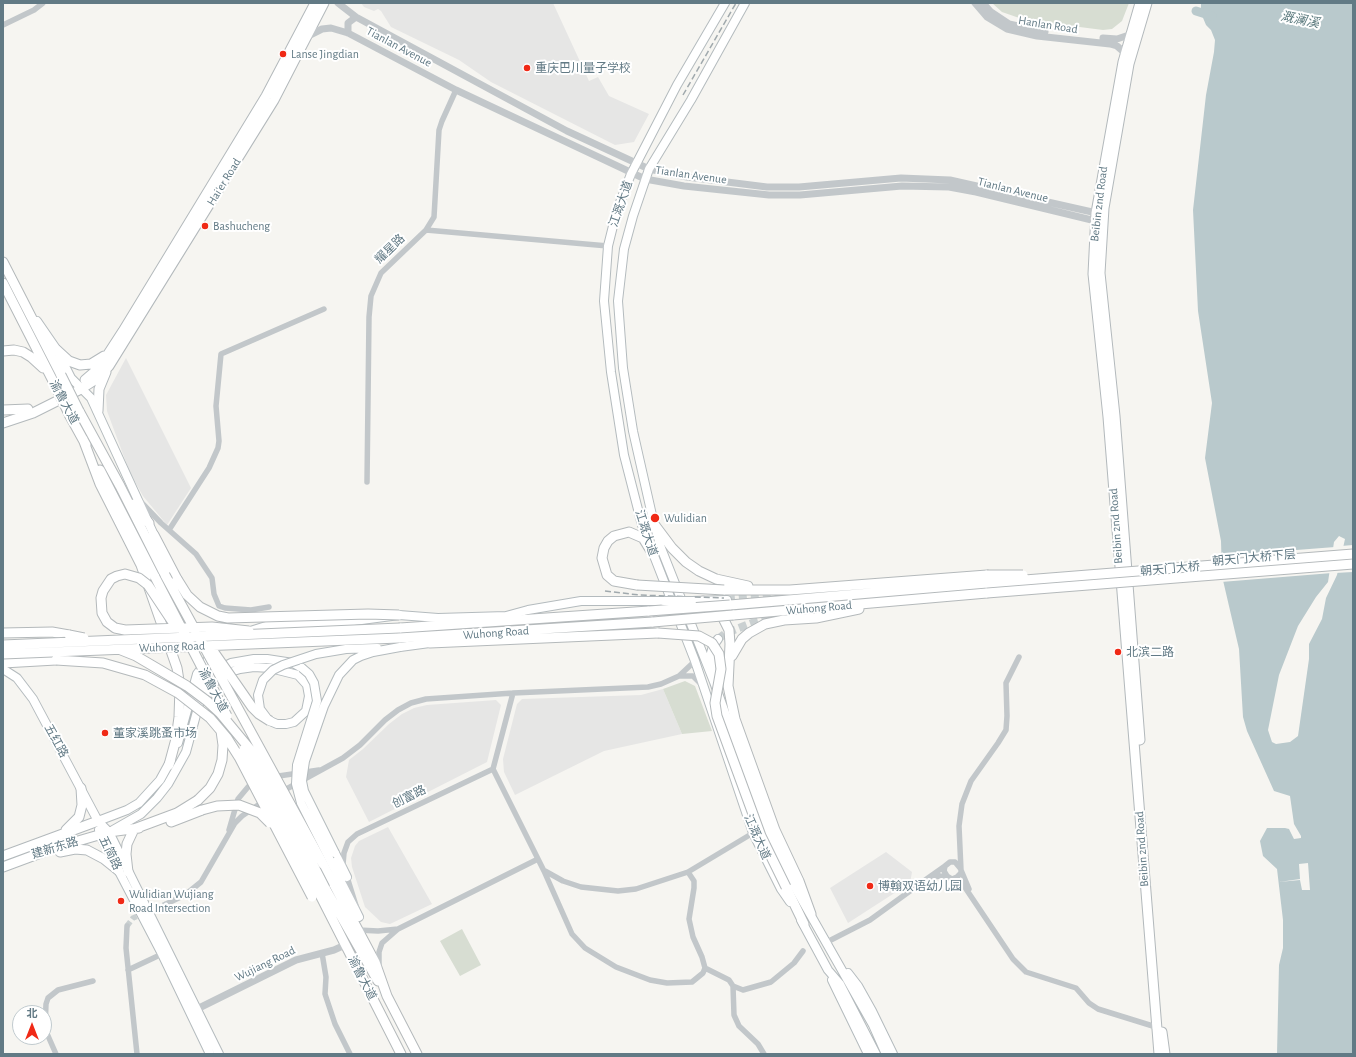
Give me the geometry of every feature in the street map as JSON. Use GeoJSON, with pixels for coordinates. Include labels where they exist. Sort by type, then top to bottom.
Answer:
{"type":"FeatureCollection","features":[{"type":"Feature","properties":{"kind":"main road","name":"Hai'er Road"},"geometry":{"type":"LineString","coordinates":[[79,387],[99,368],[123,331],[266,96],[315,3]]}},
{"type":"Feature","properties":{"kind":"main road","name":"Hai'er Road"},"geometry":{"type":"LineString","coordinates":[[79,387],[98,378],[109,366],[274,100],[324,3]]}},
{"type":"Feature","properties":{"kind":"main road","name":"江溉大道"},"geometry":{"type":"LineString","coordinates":[[725,3],[677,85],[636,164],[617,210],[608,246],[604,301],[611,372],[624,455],[642,525],[695,661],[753,833],[781,889],[804,924],[828,970],[840,984],[873,1045],[876,1054]]}},
{"type":"Feature","properties":{"kind":"main road","name":"江溉大道"},"geometry":{"type":"LineString","coordinates":[[745,3],[691,100],[649,169],[645,179],[624,249],[618,301],[623,368],[633,431],[654,524],[661,548],[712,679],[769,834],[793,884],[873,1025],[886,1054]]}},
{"type":"Feature","properties":{"kind":"main road","name":"Beibin 2nd Road"},"geometry":{"type":"LineString","coordinates":[[1140,3],[1132,34],[1125,53],[1099,218],[1093,274],[1108,417],[1159,1054]]}},
{"type":"Feature","properties":{"kind":"main road","name":"Beibin 2nd Road"},"geometry":{"type":"LineString","coordinates":[[1148,3],[1129,64],[1099,218],[1100,274],[1115,416],[1165,1054]]}},
{"type":"Feature","properties":{"kind":"main road","name":"渝鲁大道"},"geometry":{"type":"LineString","coordinates":[[3,262],[165,575],[329,859],[358,930],[379,971],[386,996],[418,1054]]}},
{"type":"Feature","properties":{"kind":"main road","name":"渝鲁大道"},"geometry":{"type":"LineString","coordinates":[[3,283],[70,416],[155,577],[401,1054]]}},
{"type":"Feature","properties":{"kind":"main road","name":"渝鲁大道"},"geometry":{"type":"LineString","coordinates":[[24,301],[57,350],[79,387],[92,398],[154,535],[159,563]]}},
{"type":"Feature","properties":{"kind":"main road"},"geometry":{"type":"LineString","coordinates":[[57,350],[74,363],[92,364],[102,357],[123,331]]}},
{"type":"Feature","properties":{"kind":"main road"},"geometry":{"type":"LineString","coordinates":[[3,351],[14,350],[32,357],[50,377]]}},
{"type":"Feature","properties":{"kind":"main road"},"geometry":{"type":"LineString","coordinates":[[98,411],[99,390],[109,366]]}},
{"type":"Feature","properties":{"kind":"main road"},"geometry":{"type":"LineString","coordinates":[[3,423],[79,387]]}},
{"type":"Feature","properties":{"kind":"main road"},"geometry":{"type":"LineString","coordinates":[[3,410],[32,409]]}},
{"type":"Feature","properties":{"kind":"main road"},"geometry":{"type":"LineString","coordinates":[[3,417],[32,409]]}},
{"type":"Feature","properties":{"kind":"main road"},"geometry":{"type":"LineString","coordinates":[[83,439],[100,484],[144,571],[156,611],[177,668],[180,687],[179,717],[170,765]]}},
{"type":"Feature","properties":{"kind":"main road"},"geometry":{"type":"LineString","coordinates":[[120,486],[149,523]]}},
{"type":"Feature","properties":{"kind":"main road"},"geometry":{"type":"LineString","coordinates":[[654,524],[672,548],[686,562],[711,576],[734,584],[790,590]]}},
{"type":"Feature","properties":{"kind":"main road"},"geometry":{"type":"LineString","coordinates":[[651,551],[643,538],[629,532],[614,536],[608,541],[604,548],[602,558],[607,575],[614,581],[637,586],[724,590],[790,590],[987,579]]}},
{"type":"Feature","properties":{"kind":"main road"},"geometry":{"type":"LineString","coordinates":[[154,535],[187,595],[200,607],[218,616],[228,618],[368,614],[438,618],[470,623],[512,616],[528,610],[581,601],[728,602]]}},
{"type":"Feature","properties":{"kind":"main road","name":"朝天门大桥下层"},"geometry":{"type":"LineString","coordinates":[[987,579],[1353,550]]}},
{"type":"Feature","properties":{"kind":"main road","name":"朝天门大桥"},"geometry":{"type":"LineString","coordinates":[[987,579],[1078,577],[1353,554]]}},
{"type":"Feature","properties":{"kind":"main road","name":"朝天门大桥"},"geometry":{"type":"LineString","coordinates":[[988,594],[1353,566]]}},
{"type":"Feature","properties":{"kind":"main road"},"geometry":{"type":"LineString","coordinates":[[197,660],[185,642],[181,635],[177,629],[173,623],[151,589],[144,582],[139,578],[125,574],[111,580],[106,585],[101,598],[102,613],[107,622],[115,628],[125,630],[141,630],[173,628],[180,628],[196,628],[212,627],[267,630]]}},
{"type":"Feature","properties":{"kind":"main road","name":"Wuhong Road"},"geometry":{"type":"LineString","coordinates":[[3,645],[267,630],[400,628],[649,611],[728,602],[987,579]]}},
{"type":"Feature","properties":{"kind":"main road","name":"Wuhong Road"},"geometry":{"type":"LineString","coordinates":[[3,654],[400,642],[477,634],[653,622],[988,594]]}},
{"type":"Feature","properties":{"kind":"main road"},"geometry":{"type":"LineString","coordinates":[[702,601],[718,608],[729,630],[730,644],[728,693],[735,719],[775,830],[799,881],[811,914]]}},
{"type":"Feature","properties":{"kind":"main road"},"geometry":{"type":"LineString","coordinates":[[728,669],[737,646],[749,633],[761,626],[778,621],[838,614],[886,602]]}},
{"type":"Feature","properties":{"kind":"main road"},"geometry":{"type":"LineString","coordinates":[[181,603],[246,699],[259,714],[277,724],[294,722],[306,711],[309,696],[307,685],[298,675],[289,671],[254,663]]}},
{"type":"Feature","properties":{"kind":"main road"},"geometry":{"type":"LineString","coordinates":[[98,821],[127,810],[139,802],[156,785],[170,765],[180,737],[197,674],[204,663],[218,648],[248,631],[399,615]]}},
{"type":"Feature","properties":{"kind":"main road"},"geometry":{"type":"LineString","coordinates":[[438,618],[512,616]]}},
{"type":"Feature","properties":{"kind":"main road"},"geometry":{"type":"LineString","coordinates":[[3,633],[52,632],[111,646],[136,656],[207,700],[254,754],[265,771],[318,892]]}},
{"type":"Feature","properties":{"kind":"main road"},"geometry":{"type":"LineString","coordinates":[[270,721],[260,709],[258,695],[262,680],[273,670],[301,658],[331,651],[400,642],[430,644],[658,633],[699,636],[712,643],[720,654],[721,669],[715,703],[717,716],[761,836],[804,924]]}},
{"type":"Feature","properties":{"kind":"main road"},"geometry":{"type":"LineString","coordinates":[[430,644],[477,634],[518,639]]}},
{"type":"Feature","properties":{"kind":"main road"},"geometry":{"type":"LineString","coordinates":[[712,679],[711,653],[713,646],[718,639]]}},
{"type":"Feature","properties":{"kind":"main road"},"geometry":{"type":"LineString","coordinates":[[347,877],[329,859],[304,791],[302,781],[305,761],[324,706],[339,675],[353,660],[400,642]]}},
{"type":"Feature","properties":{"kind":"main road"},"geometry":{"type":"LineString","coordinates":[[3,663],[56,660],[103,663],[125,668],[145,675],[196,705],[227,738],[239,757],[279,833],[386,996]]}},
{"type":"Feature","properties":{"kind":"main road"},"geometry":{"type":"LineString","coordinates":[[23,858],[81,849],[98,854],[124,872],[127,844],[134,829],[171,778],[186,752],[200,704],[204,680],[231,663],[254,663],[280,660],[302,668],[309,674],[314,683],[317,702],[297,765],[296,784],[301,803],[359,917]]}},
{"type":"Feature","properties":{"kind":"main road","name":"五红路"},"geometry":{"type":"LineString","coordinates":[[3,669],[17,678],[33,699],[82,788],[98,821]]}},
{"type":"Feature","properties":{"kind":"main road"},"geometry":{"type":"LineString","coordinates":[[188,708],[202,689]]}},
{"type":"Feature","properties":{"kind":"main road"},"geometry":{"type":"LineString","coordinates":[[134,829],[177,813],[198,800],[210,788],[218,774],[222,760],[222,734],[215,714],[207,700]]}},
{"type":"Feature","properties":{"kind":"main road"},"geometry":{"type":"LineString","coordinates":[[54,848],[66,839],[66,836],[62,834],[79,817],[82,805],[82,788]]}},
{"type":"Feature","properties":{"kind":"main road"},"geometry":{"type":"LineString","coordinates":[[104,834],[141,814],[157,798]]}},
{"type":"Feature","properties":{"kind":"main road"},"geometry":{"type":"LineString","coordinates":[[134,829],[168,823],[202,810],[229,804],[250,808],[260,813],[279,833]]}},
{"type":"Feature","properties":{"kind":"main road","name":"五简路"},"geometry":{"type":"LineString","coordinates":[[98,821],[197,1009],[219,1054]]}},
{"type":"Feature","properties":{"kind":"main road","name":"建新东路"},"geometry":{"type":"LineString","coordinates":[[3,856],[98,821]]}},
{"type":"Feature","properties":{"kind":"main road","name":"建新东路"},"geometry":{"type":"LineString","coordinates":[[3,867],[23,858],[54,848],[104,834],[134,829]]}},
{"type":"Feature","properties":{"kind":"main road","name":"五简路"},"geometry":{"type":"LineString","coordinates":[[124,872],[210,1054]]}},
{"type":"Feature","properties":{"kind":"main road"},"geometry":{"type":"LineString","coordinates":[[836,958],[858,986],[882,1030],[893,1054]]}},
{"type":"Feature","properties":{"kind":"main road"},"geometry":{"type":"LineString","coordinates":[[828,970],[868,1054]]}},
{"type":"Feature","properties":{"kind":"street"},"geometry":{"type":"LineString","coordinates":[[3,25],[34,10],[43,3]]}},
{"type":"Feature","properties":{"kind":"street","name":"Tianlan Avenue"},"geometry":{"type":"LineString","coordinates":[[338,3],[356,17],[567,131],[649,169],[687,177],[767,187],[799,187],[901,178],[950,180],[1099,218]]}},
{"type":"Feature","properties":{"kind":"street","name":"Hanlan Road"},"geometry":{"type":"LineString","coordinates":[[975,3],[987,17],[1007,29],[1036,36],[1110,44],[1121,49],[1125,53]]}},
{"type":"Feature","properties":{"kind":"street","name":"Hanlan Road"},"geometry":{"type":"LineString","coordinates":[[983,3],[998,18],[1009,24],[1023,28],[1111,39],[1124,38],[1132,34]]}},
{"type":"Feature","properties":{"kind":"street"},"geometry":{"type":"LineString","coordinates":[[348,33],[348,23],[356,17]]}},
{"type":"Feature","properties":{"kind":"street","name":"Tianlan Avenue"},"geometry":{"type":"LineString","coordinates":[[308,36],[322,29],[331,28],[348,33],[456,90],[645,179],[684,186],[769,195],[800,195],[902,186],[949,187],[1099,218]]}},
{"type":"Feature","properties":{"kind":"street","name":"耀星路"},"geometry":{"type":"LineString","coordinates":[[367,482],[369,317],[371,296],[381,273],[426,230],[434,217],[439,130],[456,90]]}},
{"type":"Feature","properties":{"kind":"street"},"geometry":{"type":"LineString","coordinates":[[426,230],[608,246]]}},
{"type":"Feature","properties":{"kind":"street"},"geometry":{"type":"LineString","coordinates":[[169,530],[209,468],[218,448],[219,441],[216,406],[222,354],[324,309]]}},
{"type":"Feature","properties":{"kind":"street"},"geometry":{"type":"LineString","coordinates":[[137,498],[160,523],[196,554],[212,578],[214,594],[219,606],[225,608],[251,610],[269,607]]}},
{"type":"Feature","properties":{"kind":"street"},"geometry":{"type":"LineString","coordinates":[[154,535],[154,525],[158,522],[160,523]]}},
{"type":"Feature","properties":{"kind":"street"},"geometry":{"type":"LineString","coordinates":[[950,878],[957,877],[961,869],[960,815],[966,792],[977,770],[1006,730],[1006,683],[1020,657]]}},
{"type":"Feature","properties":{"kind":"street"},"geometry":{"type":"LineString","coordinates":[[166,904],[185,895],[201,882],[228,833],[242,816],[267,799],[330,766],[360,745],[385,720],[398,710],[412,703],[426,700],[513,693],[648,687],[661,684],[679,676],[695,661]]}},
{"type":"Feature","properties":{"kind":"street"},"geometry":{"type":"LineString","coordinates":[[679,676],[693,676],[704,689]]}},
{"type":"Feature","properties":{"kind":"street"},"geometry":{"type":"LineString","coordinates":[[513,693],[494,769],[544,871],[572,934],[578,941],[594,955],[622,970],[650,980],[667,983],[692,982],[700,977],[705,968],[693,937],[689,919],[694,881],[688,872]]}},
{"type":"Feature","properties":{"kind":"street"},"geometry":{"type":"LineString","coordinates":[[228,833],[238,799],[248,787],[256,782],[273,776],[316,771],[330,766]]}},
{"type":"Feature","properties":{"kind":"street","name":"创富路"},"geometry":{"type":"LineString","coordinates":[[358,930],[359,917],[355,896],[347,877],[344,864],[344,853],[348,842],[357,834],[494,769]]}},
{"type":"Feature","properties":{"kind":"street"},"geometry":{"type":"LineString","coordinates":[[544,871],[563,881],[581,887],[618,891],[636,889],[688,872],[753,833]]}},
{"type":"Feature","properties":{"kind":"street"},"geometry":{"type":"LineString","coordinates":[[827,942],[870,920],[947,864],[957,856],[960,840]]}},
{"type":"Feature","properties":{"kind":"street"},"geometry":{"type":"LineString","coordinates":[[379,971],[378,957],[382,943],[398,929],[538,859]]}},
{"type":"Feature","properties":{"kind":"street"},"geometry":{"type":"LineString","coordinates":[[947,864],[955,862],[961,869],[974,900]]}},
{"type":"Feature","properties":{"kind":"street"},"geometry":{"type":"LineString","coordinates":[[947,864],[944,872],[950,878]]}},
{"type":"Feature","properties":{"kind":"street"},"geometry":{"type":"LineString","coordinates":[[928,878],[940,876],[962,883],[1013,959],[1026,972],[1076,988],[1089,1003],[1098,1009],[1156,1027]]}},
{"type":"Feature","properties":{"kind":"street"},"geometry":{"type":"LineString","coordinates":[[127,926],[126,948],[137,1054]]}},
{"type":"Feature","properties":{"kind":"street"},"geometry":{"type":"LineString","coordinates":[[358,930],[378,932],[398,929]]}},
{"type":"Feature","properties":{"kind":"street","name":"Wujiang Road"},"geometry":{"type":"LineString","coordinates":[[197,1009],[296,960],[345,945]]}},
{"type":"Feature","properties":{"kind":"street"},"geometry":{"type":"LineString","coordinates":[[733,986],[743,990],[771,982],[794,963],[803,951]]}},
{"type":"Feature","properties":{"kind":"street"},"geometry":{"type":"LineString","coordinates":[[322,953],[326,977],[325,994],[335,1024],[350,1054]]}},
{"type":"Feature","properties":{"kind":"street"},"geometry":{"type":"LineString","coordinates":[[128,970],[162,954]]}},
{"type":"Feature","properties":{"kind":"street"},"geometry":{"type":"LineString","coordinates":[[705,968],[729,980],[733,986],[734,1015],[738,1026],[758,1044],[764,1054]]}},
{"type":"Feature","properties":{"kind":"street"},"geometry":{"type":"LineString","coordinates":[[56,1054],[45,1029],[46,1004],[48,998],[58,990],[93,981]]}},
{"type":"Feature","properties":{"kind":"shaded area","name":"重庆巴川量子学校"},"geometry":{"type":"Polygon","coordinates":[[[361,3],[553,3],[589,81],[598,77],[609,96],[649,114],[634,142],[615,145],[491,82],[459,60],[391,27],[381,11],[378,9],[374,11],[364,7],[361,3]]]}},
{"type":"Feature","properties":{"kind":"shaded area"},"geometry":{"type":"Polygon","coordinates":[[[992,3],[1129,3],[1122,21],[1112,29],[1103,30],[1025,20],[1002,12],[992,3]]]}},
{"type":"Feature","properties":{"kind":"shaded area"},"geometry":{"type":"Polygon","coordinates":[[[126,358],[191,488],[167,525],[143,496],[130,473],[107,411],[106,395],[126,358]]]}},
{"type":"Feature","properties":{"kind":"shaded area"},"geometry":{"type":"Polygon","coordinates":[[[685,681],[695,686],[712,731],[682,734],[663,689],[685,681]]]}},
{"type":"Feature","properties":{"kind":"shaded area"},"geometry":{"type":"Polygon","coordinates":[[[663,689],[682,734],[604,751],[515,795],[504,772],[503,759],[517,704],[522,699],[641,695],[663,689]]]}},
{"type":"Feature","properties":{"kind":"shaded area"},"geometry":{"type":"Polygon","coordinates":[[[496,700],[501,705],[487,762],[369,822],[346,777],[349,760],[389,724],[402,714],[414,708],[427,705],[496,700]]]}},
{"type":"Feature","properties":{"kind":"shaded area"},"geometry":{"type":"Polygon","coordinates":[[[388,827],[432,904],[390,924],[381,922],[365,907],[352,867],[351,858],[355,846],[359,841],[388,827]]]}},
{"type":"Feature","properties":{"kind":"shaded area","name":"博翰双语幼儿园"},"geometry":{"type":"Polygon","coordinates":[[[886,852],[912,872],[910,883],[848,923],[830,888],[886,852]]]}},
{"type":"Feature","properties":{"kind":"shaded area"},"geometry":{"type":"Polygon","coordinates":[[[462,929],[481,965],[460,976],[440,941],[462,929]]]}},
{"type":"Feature","properties":{"kind":"water"},"geometry":{"type":"Polygon","coordinates":[[[1201,3],[1353,3],[1353,1054],[1277,1054],[1279,965],[1283,948],[1283,920],[1277,869],[1263,856],[1260,841],[1267,828],[1289,829],[1294,839],[1301,838],[1301,836],[1294,824],[1290,796],[1274,791],[1247,731],[1243,717],[1239,649],[1222,576],[1221,541],[1205,458],[1212,403],[1198,311],[1193,210],[1206,95],[1215,40],[1201,13],[1201,3]],[[1339,536],[1334,542],[1328,582],[1316,597],[1298,626],[1279,675],[1268,730],[1272,742],[1276,744],[1290,742],[1298,736],[1309,659],[1309,644],[1322,619],[1326,598],[1337,575],[1345,539],[1339,536]]]}},
{"type":"Feature","properties":{"kind":"pier"},"geometry":{"type":"Polygon","coordinates":[[[1353,545],[1353,572],[1335,573],[1341,546],[1353,545]]]}},
{"type":"Feature","properties":{"kind":"pier"},"geometry":{"type":"Polygon","coordinates":[[[1335,547],[1332,573],[1221,582],[1219,556],[1335,547]]]}},
{"type":"Feature","properties":{"kind":"pier"},"geometry":{"type":"Polygon","coordinates":[[[1308,863],[1310,890],[1302,890],[1300,880],[1279,882],[1300,879],[1299,864],[1308,863]]]}},
{"type":"Feature","properties":{"kind":"waterway","name":"溉澜溪"},"geometry":{"type":"LineString","coordinates":[[1196,11],[1212,16]]}},
{"type":"Feature","properties":{"kind":"tunnel"},"geometry":{"type":"LineString","coordinates":[[727,600],[837,591]]}},
{"type":"Feature","properties":{"kind":"tunnel"},"geometry":{"type":"LineString","coordinates":[[718,639],[726,633],[752,623],[788,614]]}},
{"type":"Feature","properties":{"kind":"tunnel"},"geometry":{"type":"LineString","coordinates":[[127,926],[133,918],[166,904]]}},
{"type":"Feature","properties":{"kind":"railway"},"geometry":{"type":"LineString","coordinates":[[683,95],[736,3]]}},
{"type":"Feature","properties":{"kind":"railway"},"geometry":{"type":"LineString","coordinates":[[987,591],[1353,562]]}},
{"type":"Feature","properties":{"kind":"railway"},"geometry":{"type":"LineString","coordinates":[[605,591],[639,595],[724,598]]}},
{"type":"Feature","properties":{"kind":"place","name":"Lanse Jingdian"},"geometry":{"type":"Point","coordinates":[283,54]}},
{"type":"Feature","properties":{"kind":"place","name":"重庆巴川量子学校"},"geometry":{"type":"Point","coordinates":[527,68]}},
{"type":"Feature","properties":{"kind":"place","name":"Bashucheng"},"geometry":{"type":"Point","coordinates":[205,226]}},
{"type":"Feature","properties":{"kind":"place","name":"Wulidian"},"geometry":{"type":"Point","coordinates":[655,518]}},
{"type":"Feature","properties":{"kind":"place","name":"北滨二路"},"geometry":{"type":"Point","coordinates":[1118,652]}},
{"type":"Feature","properties":{"kind":"place","name":"董家溪跳蚤市场"},"geometry":{"type":"Point","coordinates":[105,733]}},
{"type":"Feature","properties":{"kind":"place","name":"博翰双语幼儿园"},"geometry":{"type":"Point","coordinates":[870,886]}},
{"type":"Feature","properties":{"kind":"place","name":"Wulidian Wujiang Road Intersection"},"geometry":{"type":"Point","coordinates":[121,901]}}]}
